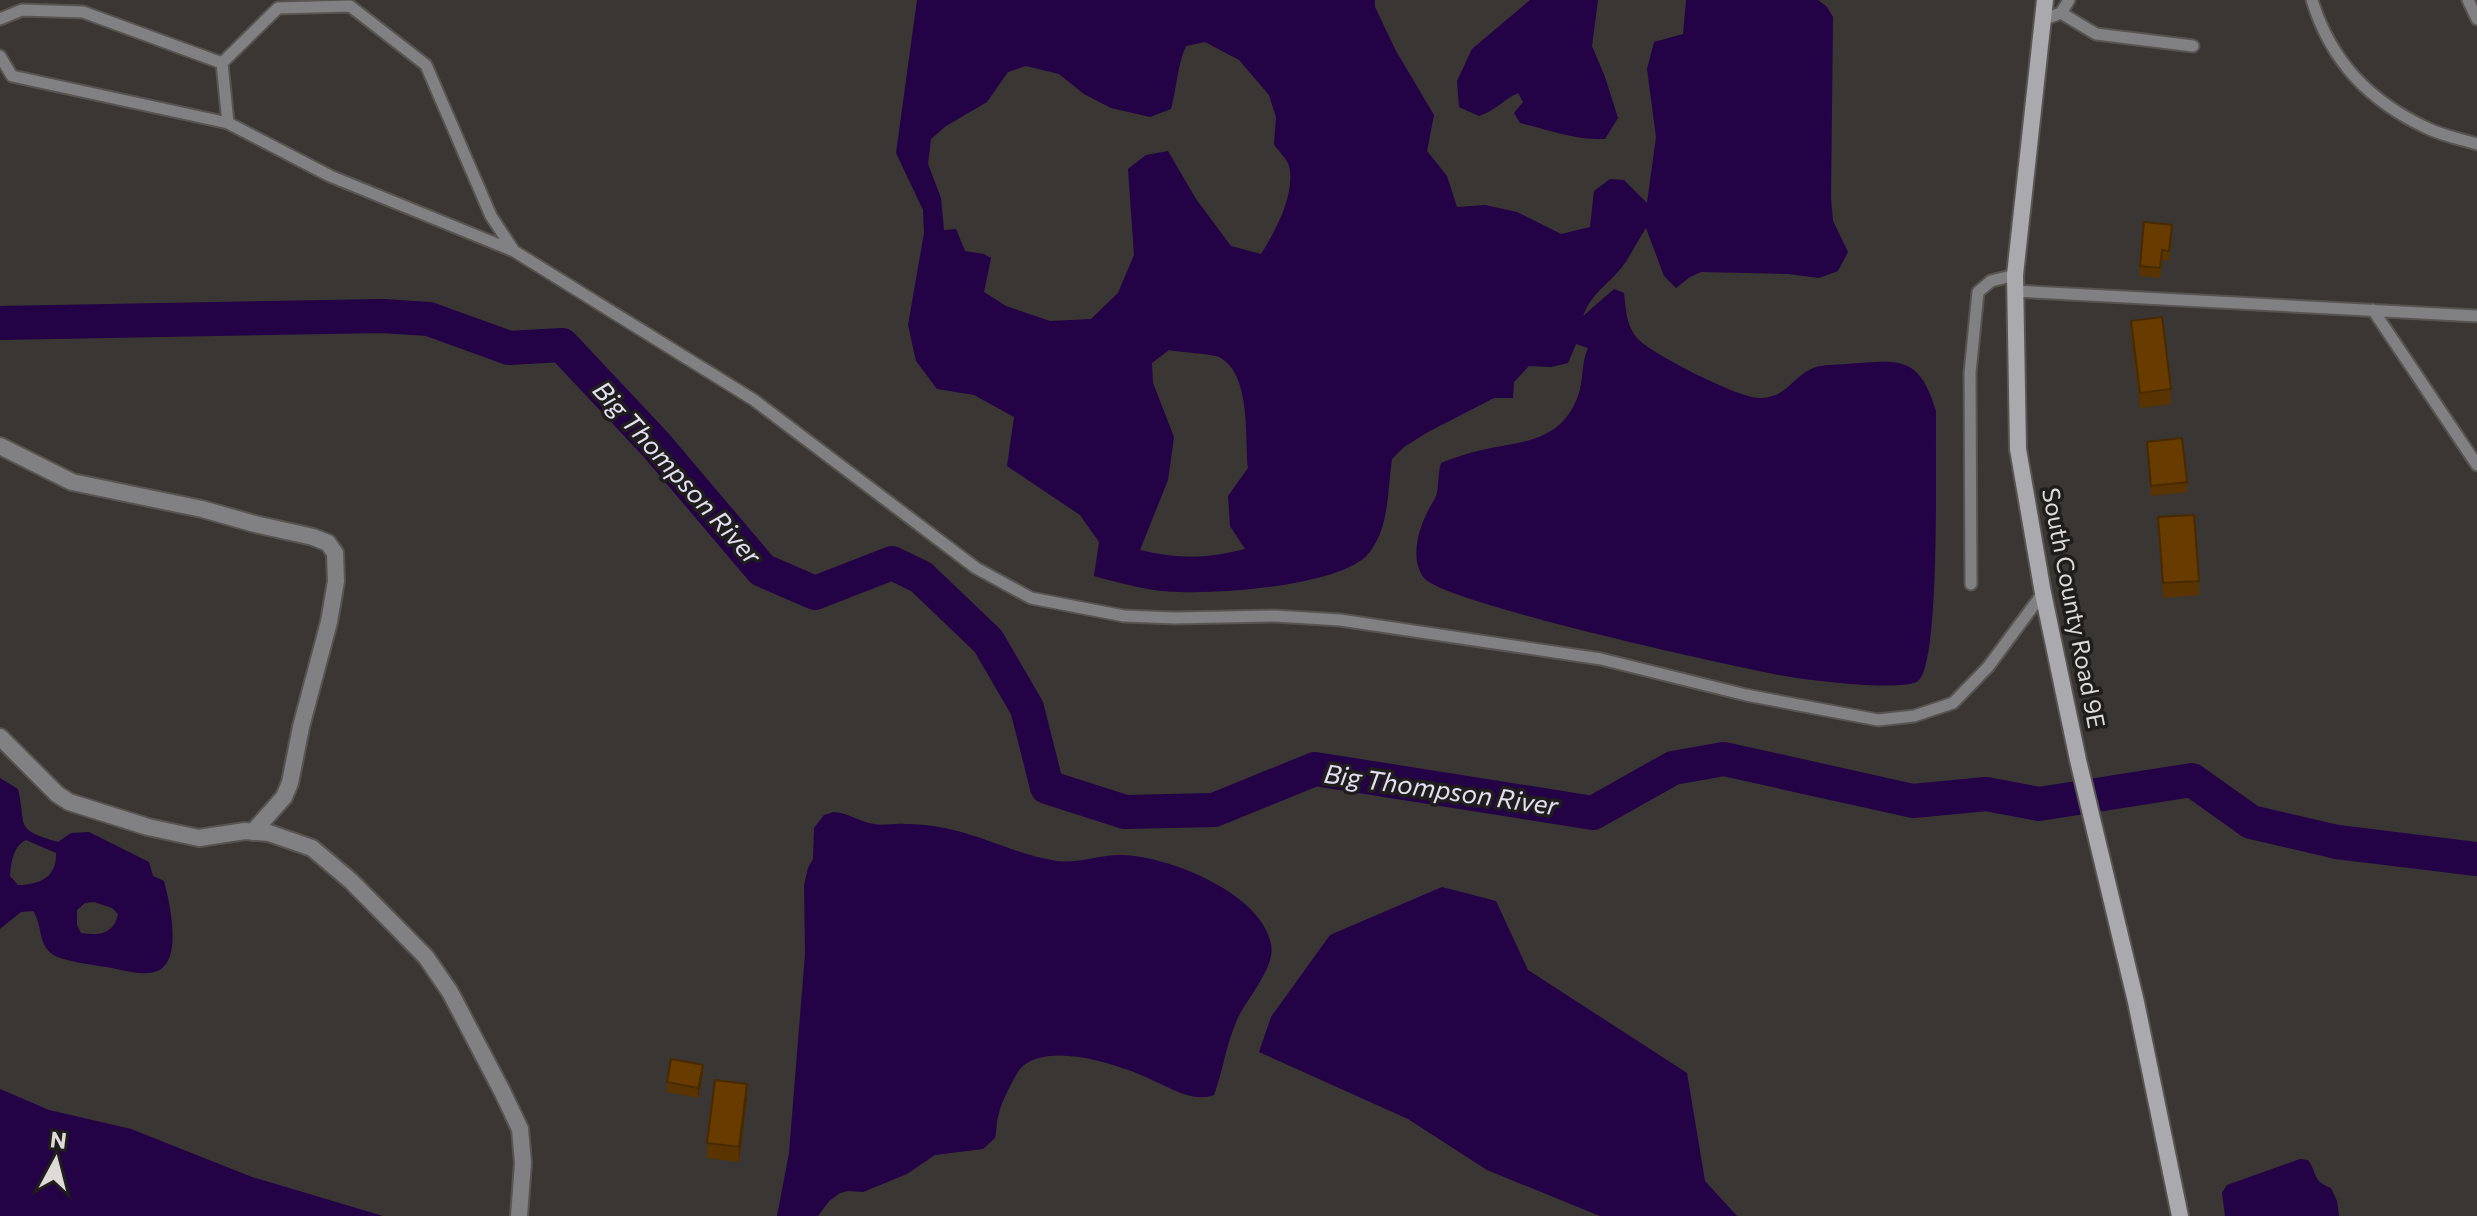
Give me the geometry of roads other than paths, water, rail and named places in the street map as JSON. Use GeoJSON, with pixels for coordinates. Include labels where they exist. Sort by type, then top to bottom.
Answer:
{"type":"FeatureCollection","features":[{"type":"Feature","properties":{"kind":"street","name":"South County Road 9E"},"geometry":{"type":"LineString","coordinates":[[2045,0],[2015,283],[2018,449],[2043,593],[2078,760],[2136,1002],[2180,1216]]}},
{"type":"Feature","properties":{"kind":"street"},"geometry":{"type":"LineString","coordinates":[[0,446],[72,482],[202,509],[313,537],[328,543],[335,553],[336,581],[329,622],[301,727],[290,783],[284,797],[253,832]]}},
{"type":"Feature","properties":{"kind":"street"},"geometry":{"type":"LineString","coordinates":[[0,737],[57,794],[69,802],[148,827],[199,838],[269,833],[312,848],[351,881],[426,957],[450,992],[520,1129],[523,1163],[519,1216]]}},
{"type":"Feature","properties":{"kind":"lane"},"geometry":{"type":"LineString","coordinates":[[2042,20],[2061,13],[2069,0]]}},
{"type":"Feature","properties":{"kind":"lane"},"geometry":{"type":"LineString","coordinates":[[2312,0],[2320,28],[2345,69],[2388,106],[2431,130],[2477,144]]}},
{"type":"Feature","properties":{"kind":"lane"},"geometry":{"type":"LineString","coordinates":[[2468,0],[2477,19]]}},
{"type":"Feature","properties":{"kind":"lane"},"geometry":{"type":"LineString","coordinates":[[222,63],[278,8],[350,6],[426,65],[491,216],[514,251]]}},
{"type":"Feature","properties":{"kind":"lane"},"geometry":{"type":"LineString","coordinates":[[0,19],[22,10],[83,12],[222,63]]}},
{"type":"Feature","properties":{"kind":"lane"},"geometry":{"type":"LineString","coordinates":[[2061,13],[2096,34],[2193,46]]}},
{"type":"Feature","properties":{"kind":"lane"},"geometry":{"type":"LineString","coordinates":[[0,56],[12,76],[228,123],[330,176],[514,251],[754,400],[976,568],[1031,598],[1124,616],[1275,616],[1340,620],[1601,659],[1746,695],[1878,720],[1914,716],[1953,703],[1988,667],[2043,593]]}},
{"type":"Feature","properties":{"kind":"lane"},"geometry":{"type":"LineString","coordinates":[[222,63],[228,123]]}},
{"type":"Feature","properties":{"kind":"lane"},"geometry":{"type":"LineString","coordinates":[[1971,584],[1970,373],[1978,292],[1991,281],[2477,316]]}},
{"type":"Feature","properties":{"kind":"lane"},"geometry":{"type":"LineString","coordinates":[[2373,310],[2477,465]]}},
{"type":"Feature","properties":{"kind":"waterway","name":"Big Thompson River"},"geometry":{"type":"LineString","coordinates":[[0,323],[383,316],[429,319],[509,348],[562,345],[656,445],[762,570],[815,593],[892,563],[921,577],[988,641],[1027,708],[1047,787],[1125,812],[1214,810],[1315,769],[1593,813],[1673,768],[1724,759],[1913,801],[1986,794],[2039,804],[2192,780],[2251,822],[2337,842],[2477,859]]}}]}
